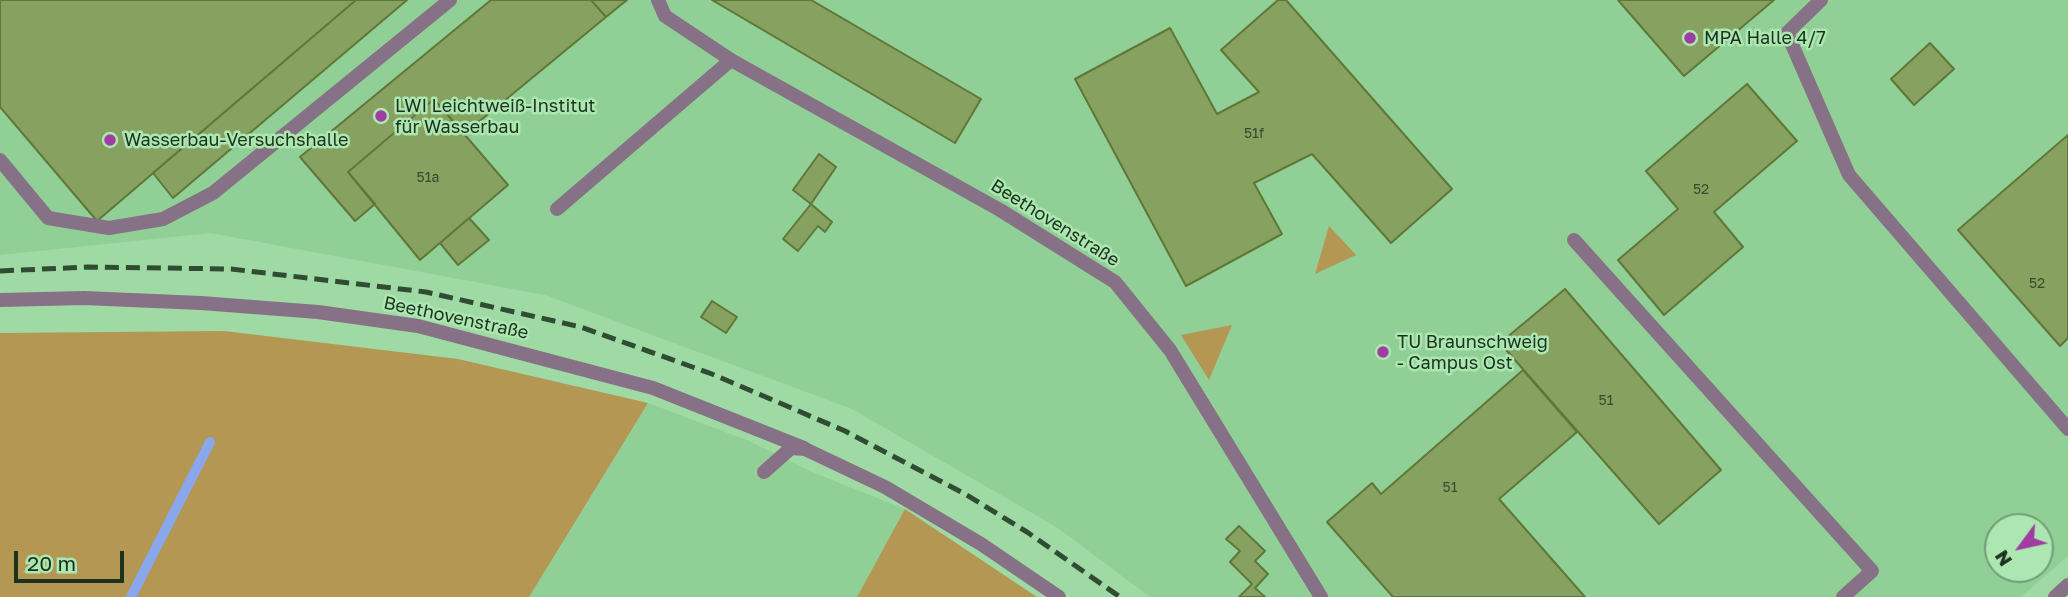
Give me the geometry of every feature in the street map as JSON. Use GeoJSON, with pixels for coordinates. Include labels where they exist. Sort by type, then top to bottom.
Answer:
{"type":"FeatureCollection","features":[{"type":"Feature","properties":{"kind":"street"},"geometry":{"type":"LineString","coordinates":[[0,160],[48,218],[109,228],[163,219],[213,193],[450,0]]}},
{"type":"Feature","properties":{"kind":"street","name":"Beethovenstraße"},"geometry":{"type":"LineString","coordinates":[[658,0],[665,16],[731,60],[1000,210],[1115,282],[1170,349],[1321,597]]}},
{"type":"Feature","properties":{"kind":"street"},"geometry":{"type":"LineString","coordinates":[[1821,0],[1787,33],[1849,175],[2068,429]]}},
{"type":"Feature","properties":{"kind":"street"},"geometry":{"type":"LineString","coordinates":[[557,209],[731,60]]}},
{"type":"Feature","properties":{"kind":"street"},"geometry":{"type":"LineString","coordinates":[[1574,240],[1872,571],[1843,597]]}},
{"type":"Feature","properties":{"kind":"street","name":"Beethovenstraße"},"geometry":{"type":"LineString","coordinates":[[0,300],[84,298],[318,312],[418,326],[653,388],[805,449],[885,487],[981,544],[1059,597]]}},
{"type":"Feature","properties":{"kind":"street"},"geometry":{"type":"LineString","coordinates":[[764,472],[791,448],[805,449]]}},
{"type":"Feature","properties":{"kind":"street"},"geometry":{"type":"LineString","coordinates":[[2055,597],[2068,586]]}},
{"type":"Feature","properties":{"kind":"shaded area","name":"TU Braunschweig - Campus Ost"},"geometry":{"type":"Polygon","coordinates":[[[0,0],[2068,0],[2068,556],[2054,568],[2054,513],[1984,513],[1984,583],[2037,583],[2021,597],[1150,597],[1058,528],[852,409],[545,295],[211,233],[0,255],[0,0]]]}},
{"type":"Feature","properties":{"kind":"shaded area"},"geometry":{"type":"Polygon","coordinates":[[[1329,226],[1356,255],[1315,274],[1329,226]]]}},
{"type":"Feature","properties":{"kind":"shaded area"},"geometry":{"type":"Polygon","coordinates":[[[1232,325],[1209,380],[1181,335],[1232,325]]]}},
{"type":"Feature","properties":{"kind":"shaded area"},"geometry":{"type":"Polygon","coordinates":[[[224,331],[458,359],[648,403],[529,597],[0,597],[0,333],[224,331]]]}},
{"type":"Feature","properties":{"kind":"shaded area"},"geometry":{"type":"Polygon","coordinates":[[[648,403],[749,441],[812,472],[905,509],[857,597],[529,597],[648,403]]]}},
{"type":"Feature","properties":{"kind":"shaded area"},"geometry":{"type":"Polygon","coordinates":[[[905,509],[1037,597],[857,597],[905,509]]]}},
{"type":"Feature","properties":{"kind":"building","name":"Wasserbau-Versuchshalle"},"geometry":{"type":"Polygon","coordinates":[[[0,0],[356,0],[97,221],[0,107],[0,0]]]}},
{"type":"Feature","properties":{"kind":"building","name":"Wasserbau-Versuchshalle"},"geometry":{"type":"Polygon","coordinates":[[[356,0],[407,0],[173,198],[153,173],[356,0]]]}},
{"type":"Feature","properties":{"kind":"building","name":"LWI Leichtweiß-Institut für Wasserbau"},"geometry":{"type":"Polygon","coordinates":[[[491,0],[591,0],[606,17],[464,134],[434,99],[348,172],[375,204],[355,221],[300,157],[491,0]]]}},
{"type":"Feature","properties":{"kind":"building"},"geometry":{"type":"Polygon","coordinates":[[[591,0],[627,0],[606,17],[591,0]]]}},
{"type":"Feature","properties":{"kind":"building"},"geometry":{"type":"Polygon","coordinates":[[[712,0],[811,0],[981,99],[955,143],[712,0]]]}},
{"type":"Feature","properties":{"kind":"building"},"geometry":{"type":"Polygon","coordinates":[[[1278,0],[1286,0],[1452,189],[1391,243],[1312,154],[1254,183],[1282,234],[1186,286],[1075,79],[1170,28],[1217,114],[1259,92],[1221,50],[1278,0]]]}},
{"type":"Feature","properties":{"kind":"building","name":"MPA Halle 4/7"},"geometry":{"type":"Polygon","coordinates":[[[1618,0],[1774,0],[1684,76],[1618,0]]]}},
{"type":"Feature","properties":{"kind":"building"},"geometry":{"type":"Polygon","coordinates":[[[1930,43],[1954,69],[1914,105],[1891,79],[1930,43]]]}},
{"type":"Feature","properties":{"kind":"building"},"geometry":{"type":"Polygon","coordinates":[[[1747,84],[1797,141],[1714,212],[1743,247],[1664,315],[1618,260],[1678,209],[1646,171],[1747,84]]]}},
{"type":"Feature","properties":{"kind":"building","name":"LWI Leichtweiß-Institut für Wasserbau"},"geometry":{"type":"Polygon","coordinates":[[[434,99],[508,185],[420,260],[348,172],[434,99]]]}},
{"type":"Feature","properties":{"kind":"building"},"geometry":{"type":"Polygon","coordinates":[[[2068,135],[2068,338],[2060,346],[1958,230],[2068,135]]]}},
{"type":"Feature","properties":{"kind":"building"},"geometry":{"type":"Polygon","coordinates":[[[819,154],[836,167],[811,204],[793,190],[819,154]]]}},
{"type":"Feature","properties":{"kind":"building"},"geometry":{"type":"Polygon","coordinates":[[[811,204],[832,222],[825,232],[818,226],[798,251],[783,239],[811,204]]]}},
{"type":"Feature","properties":{"kind":"building"},"geometry":{"type":"Polygon","coordinates":[[[469,218],[489,240],[458,265],[440,243],[469,218]]]}},
{"type":"Feature","properties":{"kind":"building"},"geometry":{"type":"Polygon","coordinates":[[[1565,289],[1721,470],[1659,524],[1500,343],[1565,289]]]}},
{"type":"Feature","properties":{"kind":"building"},"geometry":{"type":"Polygon","coordinates":[[[712,301],[737,317],[726,333],[701,317],[712,301]]]}},
{"type":"Feature","properties":{"kind":"building"},"geometry":{"type":"Polygon","coordinates":[[[1523,370],[1577,432],[1499,499],[1585,597],[1393,597],[1327,522],[1372,483],[1381,494],[1523,370]]]}},
{"type":"Feature","properties":{"kind":"building"},"geometry":{"type":"Polygon","coordinates":[[[1239,526],[1265,551],[1255,561],[1268,574],[1255,588],[1265,597],[1239,597],[1252,584],[1230,562],[1240,551],[1226,539],[1239,526]]]}},
{"type":"Feature","properties":{"kind":"waterway"},"geometry":{"type":"LineString","coordinates":[[131,597],[210,442]]}},
{"type":"Feature","properties":{"kind":"railway"},"geometry":{"type":"LineString","coordinates":[[0,271],[88,267],[231,269],[426,292],[581,327],[712,374],[845,431],[965,494],[1027,532],[1120,597]]}},
{"type":"Feature","properties":{"kind":"place","name":"MPA Halle 4/7"},"geometry":{"type":"Point","coordinates":[1690,38]}},
{"type":"Feature","properties":{"kind":"place","name":"LWI Leichtweiß-Institut für Wasserbau"},"geometry":{"type":"Point","coordinates":[381,116]}},
{"type":"Feature","properties":{"kind":"place","name":"Wasserbau-Versuchshalle"},"geometry":{"type":"Point","coordinates":[110,140]}},
{"type":"Feature","properties":{"kind":"place","name":"TU Braunschweig - Campus Ost"},"geometry":{"type":"Point","coordinates":[1383,352]}}]}
